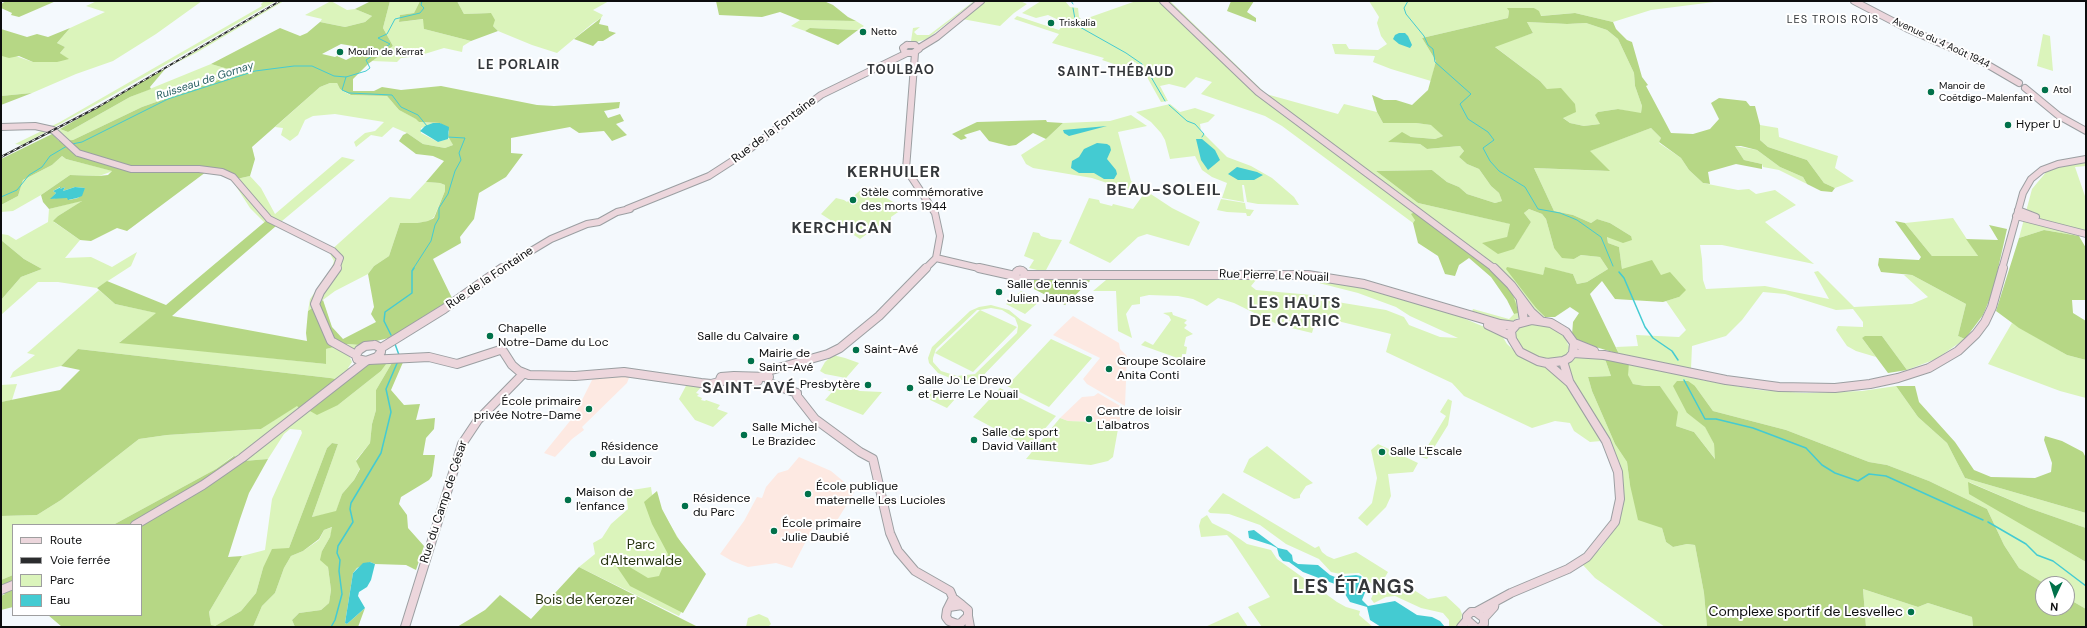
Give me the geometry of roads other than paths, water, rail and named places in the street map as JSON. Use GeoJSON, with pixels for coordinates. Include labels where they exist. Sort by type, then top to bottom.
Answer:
{"type":"FeatureCollection","features":[{"type":"Feature","properties":{"kind":"main road","name":"Rue de la Fontaine"},"geometry":{"type":"LineString","coordinates":[[352,371],[367,361],[379,349],[441,311],[502,268],[527,253],[576,228],[599,222],[708,176],[754,146],[817,98],[927,44],[981,1]]}},
{"type":"Feature","properties":{"kind":"main road"},"geometry":{"type":"LineString","coordinates":[[1163,1],[1258,92],[1475,252],[1502,274],[1531,312],[1541,321]]}},
{"type":"Feature","properties":{"kind":"main road","name":"Avenue du 4 Août 1944"},"geometry":{"type":"LineString","coordinates":[[1854,1],[1906,28],[1983,62],[2020,85],[2064,119],[2086,131]]}},
{"type":"Feature","properties":{"kind":"main road"},"geometry":{"type":"LineString","coordinates":[[764,379],[768,371],[828,354],[840,348],[879,316],[936,258],[940,236],[935,213],[906,169],[912,51]]}},
{"type":"Feature","properties":{"kind":"main road"},"geometry":{"type":"LineString","coordinates":[[1,127],[40,126],[56,131],[78,152],[134,169],[199,169],[222,172],[233,177],[269,219],[333,251],[340,258],[337,268],[320,292],[315,304],[328,337],[335,344],[341,346],[379,349],[387,358]]}},
{"type":"Feature","properties":{"kind":"main road"},"geometry":{"type":"LineString","coordinates":[[1547,363],[1563,361],[1573,353],[1604,355],[1726,380],[1779,387],[1852,386],[1884,381],[1913,374],[1939,363],[1958,352],[1976,334],[1985,322],[1992,307],[2026,184],[2034,176],[2058,164],[2086,159]]}},
{"type":"Feature","properties":{"kind":"main road"},"geometry":{"type":"LineString","coordinates":[[2017,213],[2086,234]]}},
{"type":"Feature","properties":{"kind":"main road","name":"Rue Pierre Le Nouail"},"geometry":{"type":"LineString","coordinates":[[936,258],[1007,274],[1016,274],[1022,278],[1026,275],[1308,275],[1364,284],[1500,324],[1515,326]]}},
{"type":"Feature","properties":{"kind":"main road"},"geometry":{"type":"LineString","coordinates":[[1519,296],[1524,312],[1524,321]]}},
{"type":"Feature","properties":{"kind":"main road","name":"Rue Pierre Le Nouail"},"geometry":{"type":"LineString","coordinates":[[1449,309],[1511,336]]}},
{"type":"Feature","properties":{"kind":"main road"},"geometry":{"type":"LineString","coordinates":[[1474,623],[1494,607],[1495,602],[1510,593],[1568,568],[1587,557],[1603,539],[1614,522],[1620,499],[1618,472],[1606,441],[1596,422],[1570,383],[1547,363],[1528,357],[1520,352],[1515,346],[1511,336],[1511,331],[1515,326],[1524,321],[1541,321],[1559,327],[1566,332],[1574,343],[1604,355]]}},
{"type":"Feature","properties":{"kind":"main road"},"geometry":{"type":"LineString","coordinates":[[1573,353],[1574,343]]}},
{"type":"Feature","properties":{"kind":"main road"},"geometry":{"type":"LineString","coordinates":[[341,346],[357,357],[367,361],[387,358],[433,357],[457,364],[497,350],[503,351],[512,365],[524,374],[575,376],[624,372],[711,384],[723,380],[764,379],[795,395],[815,419],[860,452],[873,459],[890,533],[898,550],[915,572],[950,591],[953,598],[968,610],[969,627],[953,623],[946,617],[946,610],[953,598]]}},
{"type":"Feature","properties":{"kind":"main road"},"geometry":{"type":"LineString","coordinates":[[137,524],[203,485],[242,458],[338,385],[352,371],[362,348]]}},
{"type":"Feature","properties":{"kind":"main road"},"geometry":{"type":"LineString","coordinates":[[1563,361],[1570,383]]}},
{"type":"Feature","properties":{"kind":"main road","name":"Rue du Camp de César"},"geometry":{"type":"LineString","coordinates":[[405,627],[462,444],[467,433],[524,374]]}},
{"type":"Feature","properties":{"kind":"main road"},"geometry":{"type":"LineString","coordinates":[[1,590],[12,585]]}},
{"type":"Feature","properties":{"kind":"main road"},"geometry":{"type":"LineString","coordinates":[[949,607],[953,604],[962,605]]}},
{"type":"Feature","properties":{"kind":"main road"},"geometry":{"type":"LineString","coordinates":[[957,624],[965,621],[968,616]]}},
{"type":"Feature","properties":{"kind":"water"},"geometry":{"type":"Polygon","coordinates":[[[1405,33],[1408,36],[1412,45],[1410,48],[1399,44],[1393,39],[1395,35],[1405,33]]]}},
{"type":"Feature","properties":{"kind":"water"},"geometry":{"type":"Polygon","coordinates":[[[433,123],[440,123],[449,127],[448,139],[438,142],[420,131],[425,126],[433,123]]]}},
{"type":"Feature","properties":{"kind":"water"},"geometry":{"type":"Polygon","coordinates":[[[1107,126],[1069,136],[1064,133],[1063,130],[1107,126]]]}},
{"type":"Feature","properties":{"kind":"water"},"geometry":{"type":"Polygon","coordinates":[[[1196,139],[1202,139],[1215,150],[1220,160],[1208,170],[1201,160],[1196,139]]]}},
{"type":"Feature","properties":{"kind":"water"},"geometry":{"type":"Polygon","coordinates":[[[1097,143],[1107,144],[1110,146],[1111,150],[1107,159],[1116,170],[1117,174],[1114,179],[1104,179],[1094,173],[1079,173],[1071,168],[1072,161],[1079,157],[1084,149],[1097,143]]]}},
{"type":"Feature","properties":{"kind":"water"},"geometry":{"type":"Polygon","coordinates":[[[1237,167],[1263,175],[1254,180],[1238,180],[1228,174],[1237,167]]]}},
{"type":"Feature","properties":{"kind":"water"},"geometry":{"type":"Polygon","coordinates":[[[61,187],[60,189],[65,187],[63,191],[75,187],[85,188],[82,196],[77,198],[68,200],[67,198],[50,199],[56,193],[53,191],[61,187]]]}},
{"type":"Feature","properties":{"kind":"water"},"geometry":{"type":"Polygon","coordinates":[[[1254,530],[1278,548],[1287,550],[1292,555],[1293,561],[1298,564],[1318,565],[1330,575],[1335,577],[1361,576],[1366,584],[1366,590],[1362,600],[1368,606],[1395,601],[1417,615],[1432,617],[1440,621],[1445,627],[1381,627],[1370,620],[1367,607],[1350,602],[1340,586],[1303,572],[1289,562],[1283,561],[1279,556],[1277,548],[1249,538],[1248,531],[1254,530]]]}},
{"type":"Feature","properties":{"kind":"water"},"geometry":{"type":"Polygon","coordinates":[[[370,562],[375,564],[371,580],[367,587],[359,592],[358,596],[365,608],[347,624],[345,623],[353,573],[363,563],[370,562]]]}},
{"type":"Feature","properties":{"kind":"waterway","name":"Ruisseau de Gornay"},"geometry":{"type":"LineString","coordinates":[[346,77],[366,71],[370,68],[366,60],[390,44],[378,38],[387,34],[395,19],[420,13],[424,8],[421,5],[422,1]]}},
{"type":"Feature","properties":{"kind":"waterway"},"geometry":{"type":"LineString","coordinates":[[1408,1],[1404,8],[1406,14],[1424,36],[1428,45],[1433,49],[1435,62],[1471,94],[1460,104],[1468,119],[1488,132],[1494,140],[1483,148],[1490,161],[1499,171],[1525,187],[1538,209],[1560,213],[1577,220],[1601,237],[1613,266]]}},
{"type":"Feature","properties":{"kind":"waterway"},"geometry":{"type":"LineString","coordinates":[[1073,8],[1075,19],[1073,21],[1078,26],[1126,53],[1142,64],[1144,69]]}},
{"type":"Feature","properties":{"kind":"waterway","name":"Ruisseau de Gornay"},"geometry":{"type":"LineString","coordinates":[[72,144],[82,142],[168,99],[255,71],[294,66],[312,66],[334,76],[346,77]]}},
{"type":"Feature","properties":{"kind":"waterway"},"geometry":{"type":"LineString","coordinates":[[1147,70],[1165,101]]}},
{"type":"Feature","properties":{"kind":"waterway"},"geometry":{"type":"LineString","coordinates":[[346,77],[342,90],[349,93],[392,95],[401,107],[418,115],[427,126]]}},
{"type":"Feature","properties":{"kind":"waterway"},"geometry":{"type":"LineString","coordinates":[[1169,105],[1187,121],[1195,124],[1204,134],[1202,137]]}},
{"type":"Feature","properties":{"kind":"waterway"},"geometry":{"type":"LineString","coordinates":[[413,269],[431,241],[435,225],[439,218],[439,208],[448,194],[455,171],[461,160],[459,153],[465,138],[447,137]]}},
{"type":"Feature","properties":{"kind":"waterway","name":"Ruisseau de Gornay"},"geometry":{"type":"LineString","coordinates":[[1,197],[17,190],[29,175],[42,167],[50,156],[67,146]]}},
{"type":"Feature","properties":{"kind":"waterway"},"geometry":{"type":"LineString","coordinates":[[391,335],[384,321],[385,312],[412,293],[412,271],[414,268]]}},
{"type":"Feature","properties":{"kind":"waterway"},"geometry":{"type":"LineString","coordinates":[[1619,272],[1624,278],[1645,327],[1653,338],[1672,351],[1678,360]]}},
{"type":"Feature","properties":{"kind":"waterway"},"geometry":{"type":"LineString","coordinates":[[395,344],[399,355]]}},
{"type":"Feature","properties":{"kind":"waterway"},"geometry":{"type":"LineString","coordinates":[[331,627],[335,620],[342,594],[339,571],[340,560],[337,553],[338,546],[353,522],[350,509],[351,503],[381,453],[391,412],[386,389],[398,361]]}},
{"type":"Feature","properties":{"kind":"waterway"},"geometry":{"type":"LineString","coordinates":[[1684,380],[1705,419],[1716,419],[1753,428],[1806,448],[1822,465],[1835,473],[1858,481],[1869,474],[1886,476],[1983,520]]}},
{"type":"Feature","properties":{"kind":"waterway"},"geometry":{"type":"LineString","coordinates":[[1988,522],[2026,544],[2037,555],[2053,561],[2086,586]]}},
{"type":"Feature","properties":{"kind":"railway"},"geometry":{"type":"LineString","coordinates":[[1,157],[98,107],[280,1]]}},
{"type":"Feature","properties":{"kind":"place","name":"Triskalia"},"geometry":{"type":"Point","coordinates":[1051,23]}},
{"type":"Feature","properties":{"kind":"place","name":"Netto"},"geometry":{"type":"Point","coordinates":[863,32]}},
{"type":"Feature","properties":{"kind":"place","name":"Moulin de Kerrat"},"geometry":{"type":"Point","coordinates":[340,52]}},
{"type":"Feature","properties":{"kind":"place","name":"Atol"},"geometry":{"type":"Point","coordinates":[2045,90]}},
{"type":"Feature","properties":{"kind":"place","name":"Manoir de Coëtdigo-Malenfant"},"geometry":{"type":"Point","coordinates":[1931,92]}},
{"type":"Feature","properties":{"kind":"place","name":"Hyper U"},"geometry":{"type":"Point","coordinates":[2008,125]}},
{"type":"Feature","properties":{"kind":"place","name":"Stèle commémorative des morts 1944"},"geometry":{"type":"Point","coordinates":[853,200]}},
{"type":"Feature","properties":{"kind":"place","name":"Salle de tennis Julien Jaunasse"},"geometry":{"type":"Point","coordinates":[999,292]}},
{"type":"Feature","properties":{"kind":"place","name":"Chapelle Notre-Dame du Loc"},"geometry":{"type":"Point","coordinates":[490,336]}},
{"type":"Feature","properties":{"kind":"place","name":"Salle du Calvaire"},"geometry":{"type":"Point","coordinates":[796,337]}},
{"type":"Feature","properties":{"kind":"place","name":"Saint-Avé"},"geometry":{"type":"Point","coordinates":[856,350]}},
{"type":"Feature","properties":{"kind":"place","name":"Mairie de Saint-Avé"},"geometry":{"type":"Point","coordinates":[751,361]}},
{"type":"Feature","properties":{"kind":"place","name":"Groupe Scolaire Anita Conti"},"geometry":{"type":"Point","coordinates":[1109,369]}},
{"type":"Feature","properties":{"kind":"place","name":"Presbytère"},"geometry":{"type":"Point","coordinates":[868,385]}},
{"type":"Feature","properties":{"kind":"place","name":"Salle Jo Le Drevo et Pierre Le Nouail"},"geometry":{"type":"Point","coordinates":[910,388]}},
{"type":"Feature","properties":{"kind":"place","name":"École primaire privée Notre-Dame"},"geometry":{"type":"Point","coordinates":[589,409]}},
{"type":"Feature","properties":{"kind":"place","name":"Centre de loisir L'albatros"},"geometry":{"type":"Point","coordinates":[1089,419]}},
{"type":"Feature","properties":{"kind":"place","name":"Salle Michel Le Brazidec"},"geometry":{"type":"Point","coordinates":[744,435]}},
{"type":"Feature","properties":{"kind":"place","name":"Salle de sport David Vaillant"},"geometry":{"type":"Point","coordinates":[974,440]}},
{"type":"Feature","properties":{"kind":"place","name":"Salle L'Escale"},"geometry":{"type":"Point","coordinates":[1382,452]}},
{"type":"Feature","properties":{"kind":"place","name":"Résidence du Lavoir"},"geometry":{"type":"Point","coordinates":[593,454]}},
{"type":"Feature","properties":{"kind":"place","name":"École publique maternelle Les Lucioles"},"geometry":{"type":"Point","coordinates":[808,494]}},
{"type":"Feature","properties":{"kind":"place","name":"Maison de l'enfance"},"geometry":{"type":"Point","coordinates":[568,500]}},
{"type":"Feature","properties":{"kind":"place","name":"Résidence du Parc"},"geometry":{"type":"Point","coordinates":[685,506]}},
{"type":"Feature","properties":{"kind":"place","name":"École primaire Julie Daubié"},"geometry":{"type":"Point","coordinates":[774,531]}},
{"type":"Feature","properties":{"kind":"place","name":"Complexe sportif de Lesvellec"},"geometry":{"type":"Point","coordinates":[1911,612]}},
{"type":"Feature","properties":{"kind":"district","name":"LES TROIS ROIS"},"geometry":{"type":"Point","coordinates":[1833,20]}},
{"type":"Feature","properties":{"kind":"district","name":"LE PORLAIR"},"geometry":{"type":"Point","coordinates":[519,66]}},
{"type":"Feature","properties":{"kind":"district","name":"TOULBAO"},"geometry":{"type":"Point","coordinates":[901,71]}},
{"type":"Feature","properties":{"kind":"district","name":"SAINT-THÉBAUD"},"geometry":{"type":"Point","coordinates":[1116,73]}},
{"type":"Feature","properties":{"kind":"district","name":"KERHUILER"},"geometry":{"type":"Point","coordinates":[894,173]}},
{"type":"Feature","properties":{"kind":"district","name":"BEAU-SOLEIL"},"geometry":{"type":"Point","coordinates":[1164,191]}},
{"type":"Feature","properties":{"kind":"district","name":"KERCHICAN"},"geometry":{"type":"Point","coordinates":[842,229]}},
{"type":"Feature","properties":{"kind":"district","name":"LES HAUTS DE CATRIC"},"geometry":{"type":"Point","coordinates":[1295,313]}},
{"type":"Feature","properties":{"kind":"district","name":"SAINT-AVÉ"},"geometry":{"type":"Point","coordinates":[749,389]}},
{"type":"Feature","properties":{"kind":"district","name":"LES ÉTANGS"},"geometry":{"type":"Point","coordinates":[1354,588]}},
{"type":"Feature","properties":{"kind":"park label","name":"Parc d'Altenwalde"},"geometry":{"type":"Point","coordinates":[641,554]}},
{"type":"Feature","properties":{"kind":"park label","name":"Bois de Kerozer"},"geometry":{"type":"Point","coordinates":[585,600]}}]}
